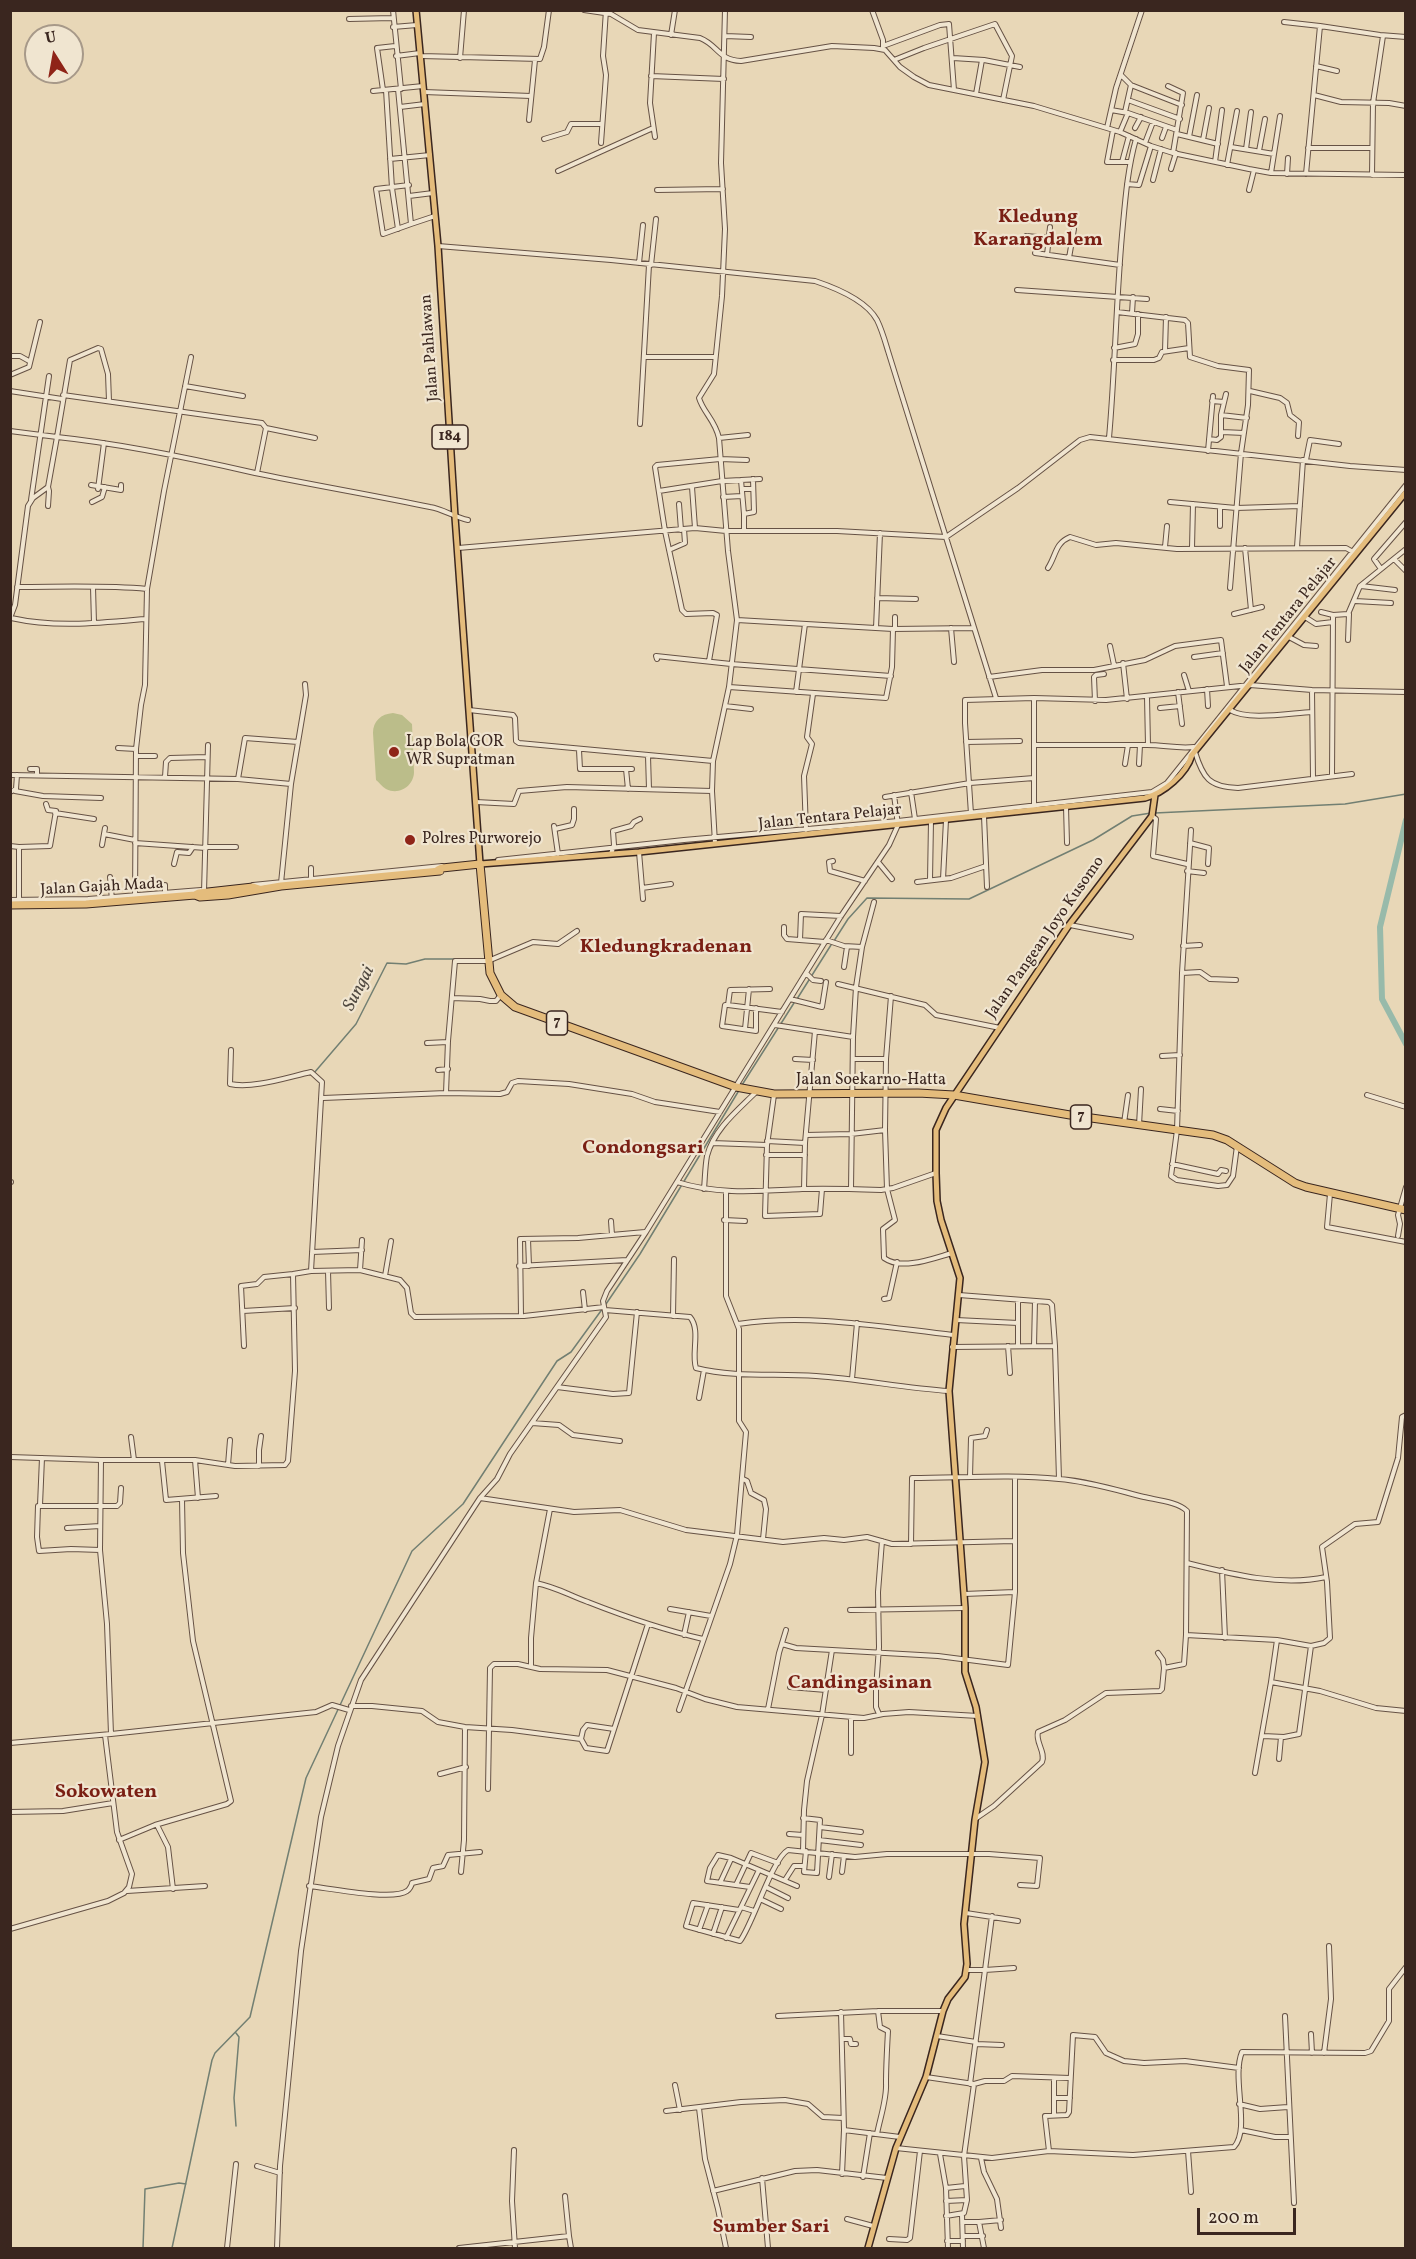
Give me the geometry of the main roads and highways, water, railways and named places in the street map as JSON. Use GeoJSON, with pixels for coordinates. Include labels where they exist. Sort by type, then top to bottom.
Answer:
{"type":"FeatureCollection","features":[{"type":"Feature","properties":{"kind":"highway","name":"Jalan Gajah Mada"},"geometry":{"type":"LineString","coordinates":[[10,905],[19,902],[195,895],[200,897],[228,896],[254,892],[281,884],[460,866],[481,866]]}},
{"type":"Feature","properties":{"kind":"highway","name":"Jalan Gajah Mada"},"geometry":{"type":"LineString","coordinates":[[438,870],[443,872],[481,866]]}},
{"type":"Feature","properties":{"kind":"highway","name":"Jalan Soekarno-Hatta"},"geometry":{"type":"LineString","coordinates":[[481,866],[488,961],[492,980],[501,995],[525,1012],[756,1092],[809,1095],[954,1095],[1124,1124],[1221,1137],[1295,1183],[1330,1194],[1403,1209]]}},
{"type":"Feature","properties":{"kind":"highway","name":"Jalan Gajah Mada"},"geometry":{"type":"LineString","coordinates":[[195,895],[204,891],[253,887],[259,889]]}},
{"type":"Feature","properties":{"kind":"main road","name":"Jalan Pahlawan"},"geometry":{"type":"LineString","coordinates":[[416,10],[438,246],[481,866]]}},
{"type":"Feature","properties":{"kind":"main road","name":"Jalan Tentara Pelajar"},"geometry":{"type":"LineString","coordinates":[[481,866],[612,851],[639,852],[714,840],[945,820],[971,815],[984,816],[1034,808],[1066,807],[1155,795],[1169,784],[1230,710],[1247,685],[1305,617],[1325,588],[1406,492]]}},
{"type":"Feature","properties":{"kind":"main road","name":"Jalan Pangean Joyo Kusomo"},"geometry":{"type":"LineString","coordinates":[[868,2248],[896,2148],[926,2077],[943,2011],[952,1993],[963,1981],[966,1970],[964,1937],[966,1913],[975,1820],[985,1762],[978,1716],[966,1680],[965,1608],[949,1391],[959,1272],[939,1210],[936,1173],[937,1125],[954,1095],[1069,924],[1152,816],[1155,795]]}},
{"type":"Feature","properties":{"kind":"waterway"},"geometry":{"type":"LineString","coordinates":[[1155,813],[1345,804],[1406,794]]}},
{"type":"Feature","properties":{"kind":"waterway"},"geometry":{"type":"LineString","coordinates":[[834,941],[848,919],[867,898],[969,899],[1093,840],[1132,816],[1151,813]]}},
{"type":"Feature","properties":{"kind":"waterway"},"geometry":{"type":"LineString","coordinates":[[1406,820],[1380,927],[1382,999],[1406,1044]]}},
{"type":"Feature","properties":{"kind":"waterway"},"geometry":{"type":"LineString","coordinates":[[797,999],[831,945]]}},
{"type":"Feature","properties":{"kind":"waterway","name":"Sungai"},"geometry":{"type":"LineString","coordinates":[[314,1073],[356,1024],[387,963],[406,964],[425,959],[485,959]]}},
{"type":"Feature","properties":{"kind":"waterway"},"geometry":{"type":"LineString","coordinates":[[742,1085],[794,1003]]}},
{"type":"Feature","properties":{"kind":"waterway"},"geometry":{"type":"LineString","coordinates":[[606,1304],[640,1254],[738,1092]]}},
{"type":"Feature","properties":{"kind":"waterway"},"geometry":{"type":"LineString","coordinates":[[172,2248],[212,2060],[215,2053],[250,2017],[306,1778],[412,1551],[463,1504],[557,1361],[571,1352],[603,1308]]}},
{"type":"Feature","properties":{"kind":"waterway"},"geometry":{"type":"LineString","coordinates":[[236,2033],[239,2037],[234,2098],[236,2126]]}},
{"type":"Feature","properties":{"kind":"waterway"},"geometry":{"type":"LineString","coordinates":[[143,2248],[145,2189],[179,2183],[186,2184]]}},
{"type":"Feature","properties":{"kind":"place","name":"Lap Bola GOR WR Supratman"},"geometry":{"type":"Point","coordinates":[394,752]}},
{"type":"Feature","properties":{"kind":"place","name":"Polres Purworejo"},"geometry":{"type":"Point","coordinates":[410,840]}},
{"type":"Feature","properties":{"kind":"district","name":"Kledung Karangdalem"},"geometry":{"type":"Point","coordinates":[1038,230]}},
{"type":"Feature","properties":{"kind":"district","name":"Kledungkradenan"},"geometry":{"type":"Point","coordinates":[666,948]}},
{"type":"Feature","properties":{"kind":"district","name":"Condongsari"},"geometry":{"type":"Point","coordinates":[643,1149]}},
{"type":"Feature","properties":{"kind":"district","name":"Candingasinan"},"geometry":{"type":"Point","coordinates":[860,1684]}},
{"type":"Feature","properties":{"kind":"district","name":"Sokowaten"},"geometry":{"type":"Point","coordinates":[106,1793]}},
{"type":"Feature","properties":{"kind":"district","name":"Sumber Sari"},"geometry":{"type":"Point","coordinates":[771,2228]}}]}
